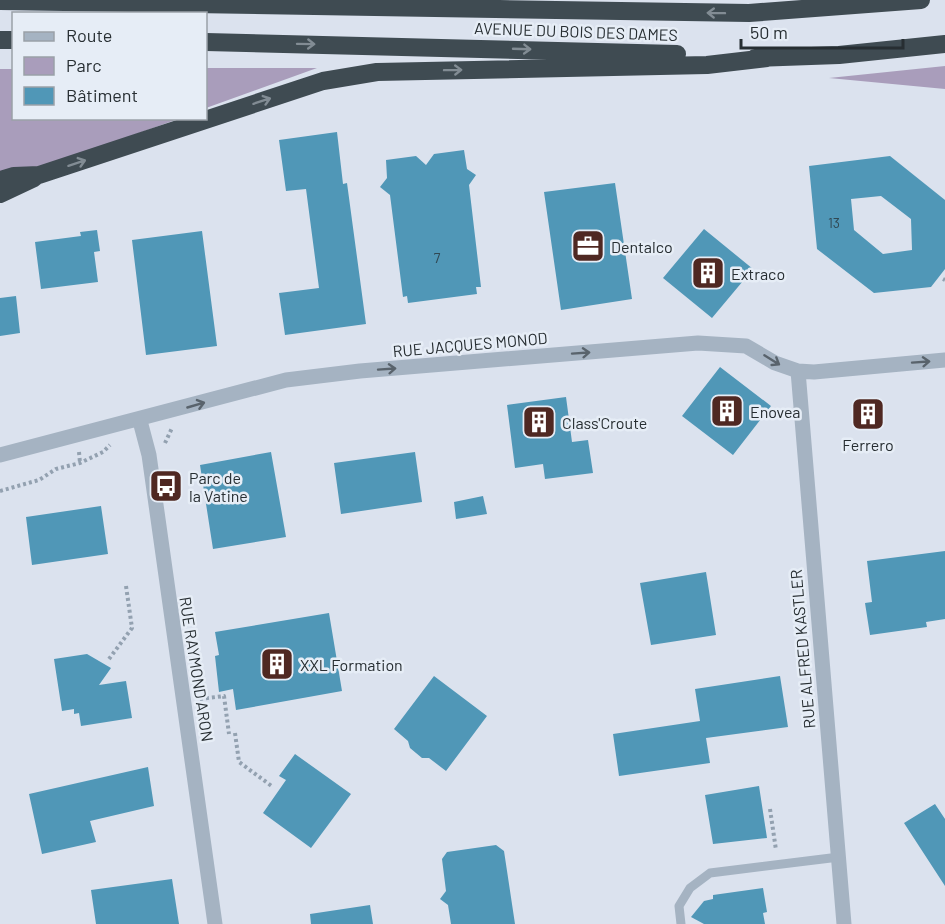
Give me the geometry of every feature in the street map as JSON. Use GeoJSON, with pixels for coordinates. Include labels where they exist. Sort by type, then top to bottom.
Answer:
{"type":"FeatureCollection","features":[{"type":"Feature","properties":{"kind":"highway","name":"AVENUE DU BOIS DES DAMES"},"geometry":{"type":"LineString","coordinates":[[0,1],[749,13],[921,0]]}},
{"type":"Feature","properties":{"kind":"highway","name":"AVENUE DU BOIS DES DAMES"},"geometry":{"type":"LineString","coordinates":[[207,42],[486,48],[767,58],[945,44]]}},
{"type":"Feature","properties":{"kind":"highway"},"geometry":{"type":"LineString","coordinates":[[207,119],[323,81],[377,72],[707,65],[767,58]]}},
{"type":"Feature","properties":{"kind":"highway"},"geometry":{"type":"LineString","coordinates":[[0,194],[39,175],[205,120]]}},
{"type":"Feature","properties":{"kind":"highway"},"geometry":{"type":"LineString","coordinates":[[0,180],[14,176],[39,175]]}},
{"type":"Feature","properties":{"kind":"street","name":"RUE JACQUES MONOD"},"geometry":{"type":"LineString","coordinates":[[0,455],[140,421],[286,380],[360,371],[698,343],[746,346],[775,363],[798,371],[814,372],[945,360]]}},
{"type":"Feature","properties":{"kind":"street","name":"RUE ALFRED KASTLER"},"geometry":{"type":"LineString","coordinates":[[798,371],[844,924]]}},
{"type":"Feature","properties":{"kind":"street","name":"RUE RAYMOND ARON"},"geometry":{"type":"LineString","coordinates":[[140,421],[149,455],[215,924]]}},
{"type":"Feature","properties":{"kind":"lane"},"geometry":{"type":"LineString","coordinates":[[681,924],[679,906],[690,888],[710,873],[839,857]]}},
{"type":"Feature","properties":{"kind":"path"},"geometry":{"type":"LineString","coordinates":[[0,491],[39,480],[56,469],[80,463],[103,452],[110,445]]}},
{"type":"Feature","properties":{"kind":"path"},"geometry":{"type":"LineString","coordinates":[[109,659],[132,628],[126,586]]}},
{"type":"Feature","properties":{"kind":"path"},"geometry":{"type":"LineString","coordinates":[[197,699],[224,696],[228,734]]}},
{"type":"Feature","properties":{"kind":"path"},"geometry":{"type":"LineString","coordinates":[[236,733],[239,762],[273,787]]}},
{"type":"Feature","properties":{"kind":"path"},"geometry":{"type":"LineString","coordinates":[[770,809],[778,865]]}},
{"type":"Feature","properties":{"kind":"green space"},"geometry":{"type":"Polygon","coordinates":[[[945,66],[945,89],[829,78],[945,66]]]}},
{"type":"Feature","properties":{"kind":"green space"},"geometry":{"type":"Polygon","coordinates":[[[207,68],[317,68],[207,108],[207,68]]]}},
{"type":"Feature","properties":{"kind":"green space"},"geometry":{"type":"Polygon","coordinates":[[[0,69],[12,69],[12,120],[175,120],[0,183],[0,69]]]}},
{"type":"Feature","properties":{"kind":"building"},"geometry":{"type":"Polygon","coordinates":[[[337,132],[343,184],[347,183],[366,324],[285,335],[279,293],[319,288],[306,189],[286,191],[279,140],[337,132]]]}},
{"type":"Feature","properties":{"kind":"building"},"geometry":{"type":"Polygon","coordinates":[[[464,150],[467,169],[476,175],[469,185],[481,287],[476,287],[477,294],[408,303],[407,296],[403,297],[390,195],[380,187],[387,178],[386,160],[416,156],[426,165],[434,154],[464,150]]]}},
{"type":"Feature","properties":{"kind":"building"},"geometry":{"type":"Polygon","coordinates":[[[890,156],[945,200],[945,269],[931,287],[874,293],[817,249],[809,166],[890,156]],[[881,196],[851,199],[854,230],[883,254],[912,250],[911,219],[881,196]]]}},
{"type":"Feature","properties":{"kind":"building","name":"Dentalco"},"geometry":{"type":"Polygon","coordinates":[[[615,183],[632,299],[561,310],[544,192],[615,183]]]}},
{"type":"Feature","properties":{"kind":"building","name":"Extraco"},"geometry":{"type":"Polygon","coordinates":[[[704,229],[753,269],[712,318],[663,278],[704,229]]]}},
{"type":"Feature","properties":{"kind":"building"},"geometry":{"type":"Polygon","coordinates":[[[97,230],[100,251],[94,252],[98,282],[41,289],[35,242],[81,236],[80,232],[97,230]]]}},
{"type":"Feature","properties":{"kind":"building"},"geometry":{"type":"Polygon","coordinates":[[[202,231],[217,346],[146,355],[132,240],[202,231]]]}},
{"type":"Feature","properties":{"kind":"building"},"geometry":{"type":"Polygon","coordinates":[[[16,296],[20,333],[0,336],[0,298],[16,296]]]}},
{"type":"Feature","properties":{"kind":"building","name":"Enovea"},"geometry":{"type":"Polygon","coordinates":[[[720,367],[771,406],[733,455],[682,416],[720,367]]]}},
{"type":"Feature","properties":{"kind":"building","name":"Class'Croute"},"geometry":{"type":"Polygon","coordinates":[[[566,397],[572,442],[588,440],[593,473],[545,479],[543,464],[515,468],[507,405],[566,397]]]}},
{"type":"Feature","properties":{"kind":"building"},"geometry":{"type":"Polygon","coordinates":[[[271,452],[286,537],[213,549],[200,465],[271,452]]]}},
{"type":"Feature","properties":{"kind":"building"},"geometry":{"type":"Polygon","coordinates":[[[415,452],[422,502],[341,514],[334,463],[415,452]]]}},
{"type":"Feature","properties":{"kind":"building"},"geometry":{"type":"Polygon","coordinates":[[[483,496],[487,514],[456,519],[454,502],[483,496]]]}},
{"type":"Feature","properties":{"kind":"building"},"geometry":{"type":"Polygon","coordinates":[[[101,506],[108,554],[32,565],[26,517],[101,506]]]}},
{"type":"Feature","properties":{"kind":"building"},"geometry":{"type":"Polygon","coordinates":[[[945,551],[945,619],[926,622],[927,627],[870,635],[865,603],[872,602],[867,561],[945,551]]]}},
{"type":"Feature","properties":{"kind":"building"},"geometry":{"type":"Polygon","coordinates":[[[706,572],[716,635],[651,645],[640,583],[706,572]]]}},
{"type":"Feature","properties":{"kind":"building","name":"XXL Formation"},"geometry":{"type":"Polygon","coordinates":[[[329,613],[342,691],[236,710],[233,689],[219,692],[215,656],[219,655],[215,632],[329,613]]]}},
{"type":"Feature","properties":{"kind":"building"},"geometry":{"type":"Polygon","coordinates":[[[87,654],[111,668],[99,685],[126,681],[132,718],[81,726],[79,713],[74,714],[74,709],[62,711],[54,659],[87,654]]]}},
{"type":"Feature","properties":{"kind":"building"},"geometry":{"type":"Polygon","coordinates":[[[434,676],[487,716],[446,771],[429,758],[422,758],[394,729],[434,676]]]}},
{"type":"Feature","properties":{"kind":"building"},"geometry":{"type":"Polygon","coordinates":[[[780,676],[788,727],[706,738],[710,763],[619,776],[613,734],[700,721],[695,689],[780,676]]]}},
{"type":"Feature","properties":{"kind":"building"},"geometry":{"type":"Polygon","coordinates":[[[295,754],[351,794],[311,848],[263,813],[286,780],[279,776],[295,754]]]}},
{"type":"Feature","properties":{"kind":"building"},"geometry":{"type":"Polygon","coordinates":[[[148,767],[154,806],[90,821],[96,842],[42,854],[29,794],[148,767]]]}},
{"type":"Feature","properties":{"kind":"building"},"geometry":{"type":"Polygon","coordinates":[[[759,786],[767,838],[713,844],[705,795],[759,786]]]}},
{"type":"Feature","properties":{"kind":"building"},"geometry":{"type":"Polygon","coordinates":[[[935,804],[945,819],[945,886],[904,823],[935,804]]]}},
{"type":"Feature","properties":{"kind":"building"},"geometry":{"type":"Polygon","coordinates":[[[496,845],[504,851],[515,924],[451,924],[448,905],[440,899],[446,891],[442,859],[447,852],[496,845]]]}},
{"type":"Feature","properties":{"kind":"building"},"geometry":{"type":"Polygon","coordinates":[[[172,879],[179,924],[96,924],[91,890],[172,879]]]}},
{"type":"Feature","properties":{"kind":"building"},"geometry":{"type":"Polygon","coordinates":[[[763,888],[767,912],[763,913],[765,924],[704,924],[691,917],[704,901],[713,899],[713,895],[763,888]]]}},
{"type":"Feature","properties":{"kind":"building"},"geometry":{"type":"Polygon","coordinates":[[[370,905],[373,924],[311,924],[310,914],[370,905]]]}},
{"type":"Feature","properties":{"kind":"place","name":"Dentalco"},"geometry":{"type":"Point","coordinates":[588,246]}},
{"type":"Feature","properties":{"kind":"place","name":"Extraco"},"geometry":{"type":"Point","coordinates":[708,273]}},
{"type":"Feature","properties":{"kind":"place","name":"Enovea"},"geometry":{"type":"Point","coordinates":[727,411]}},
{"type":"Feature","properties":{"kind":"place","name":"Ferrero"},"geometry":{"type":"Point","coordinates":[868,414]}},
{"type":"Feature","properties":{"kind":"place","name":"Class'Croute"},"geometry":{"type":"Point","coordinates":[539,422]}},
{"type":"Feature","properties":{"kind":"place","name":"Parc de la Vatine"},"geometry":{"type":"Point","coordinates":[166,486]}},
{"type":"Feature","properties":{"kind":"place","name":"XXL Formation"},"geometry":{"type":"Point","coordinates":[277,664]}}]}
